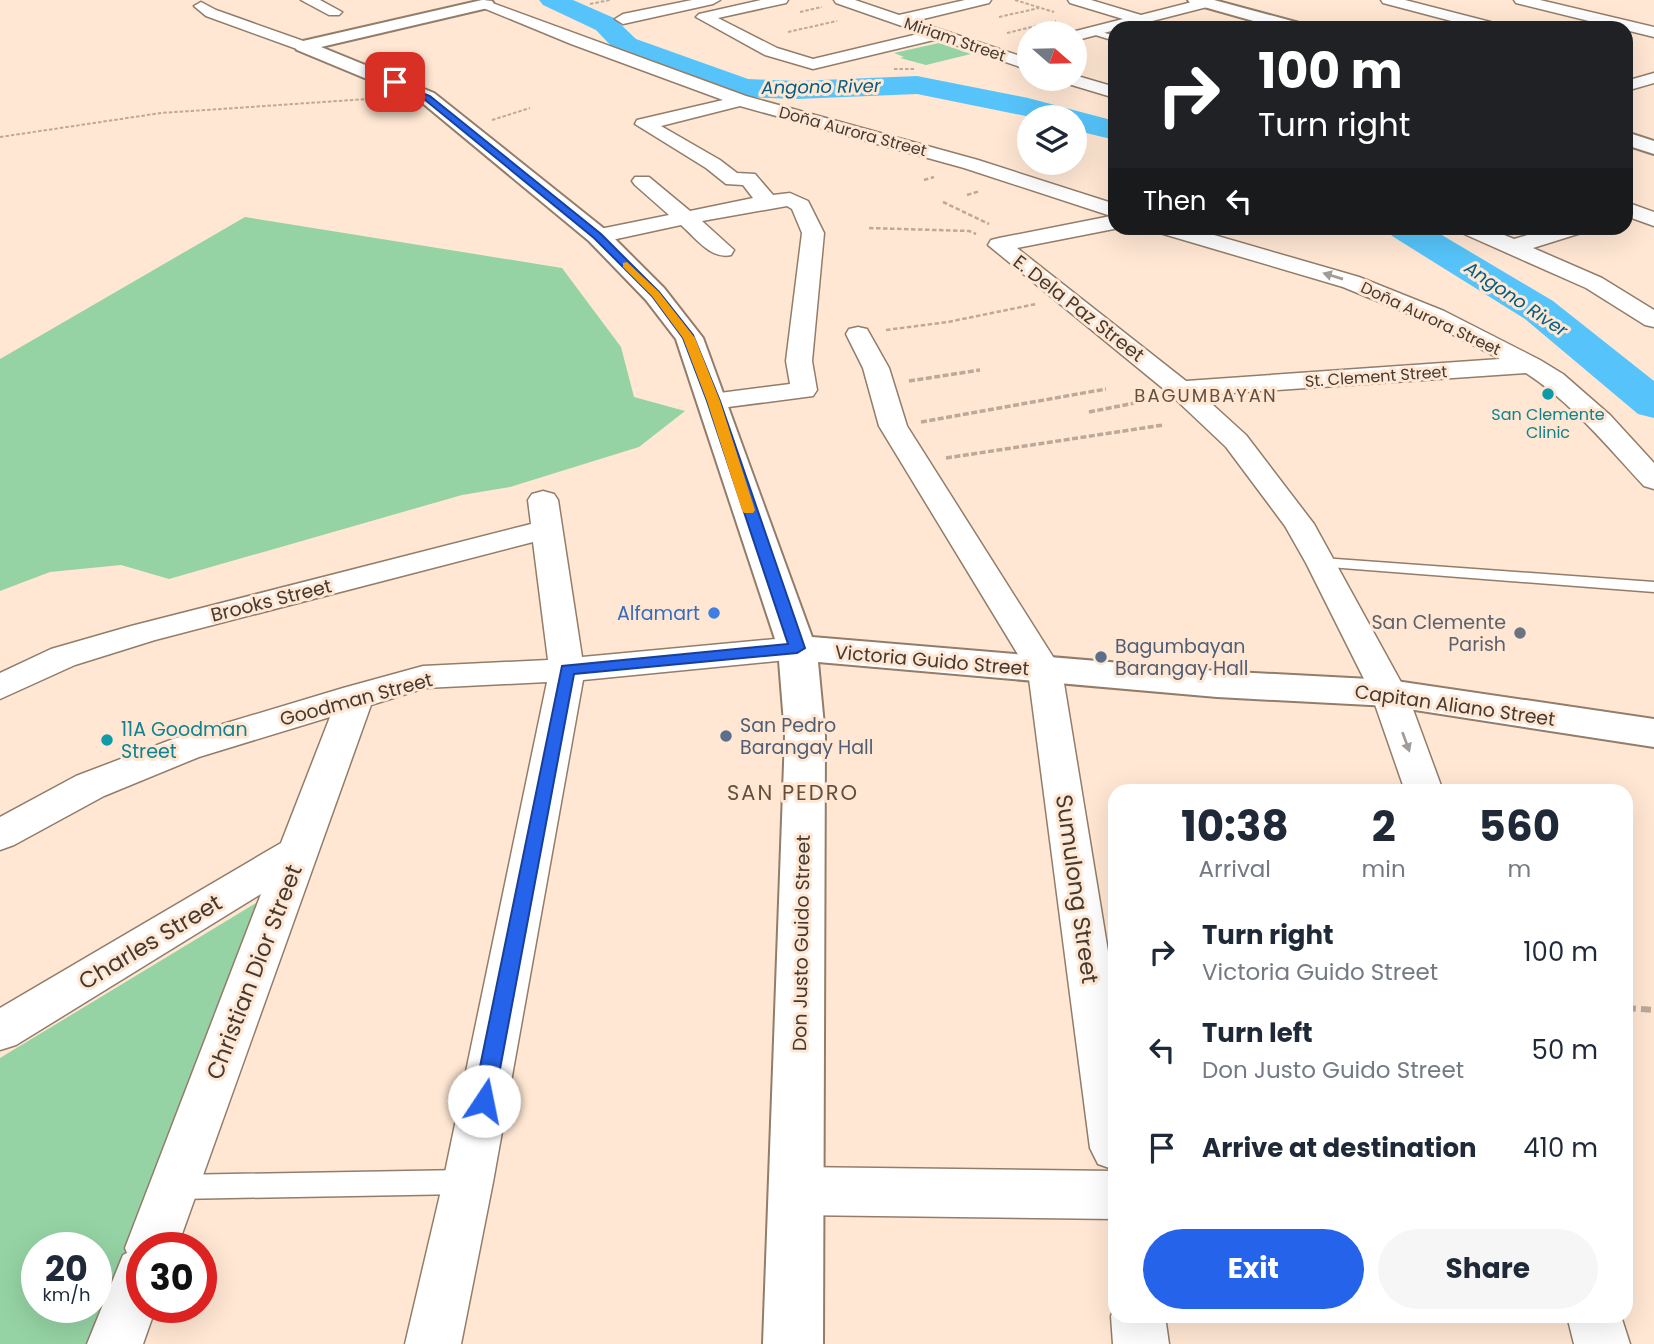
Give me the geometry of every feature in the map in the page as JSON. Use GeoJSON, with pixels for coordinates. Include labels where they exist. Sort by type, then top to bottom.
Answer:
{"type":"FeatureCollection","features":[{"type":"Feature","properties":{"kind":"street"},"geometry":{"type":"LineString","coordinates":[[308,0],[334,12]]}},
{"type":"Feature","properties":{"kind":"street"},"geometry":{"type":"LineString","coordinates":[[623,19],[713,0]]}},
{"type":"Feature","properties":{"kind":"street"},"geometry":{"type":"LineString","coordinates":[[781,0],[704,17],[798,62],[813,64],[938,34]]}},
{"type":"Feature","properties":{"kind":"street","name":"Miriam Street"},"geometry":{"type":"LineString","coordinates":[[841,0],[1017,61]]}},
{"type":"Feature","properties":{"kind":"street"},"geometry":{"type":"LineString","coordinates":[[898,20],[984,0]]}},
{"type":"Feature","properties":{"kind":"street"},"geometry":{"type":"LineString","coordinates":[[1075,0],[1147,21]]}},
{"type":"Feature","properties":{"kind":"street"},"geometry":{"type":"LineString","coordinates":[[1388,0],[1469,21]]}},
{"type":"Feature","properties":{"kind":"street"},"geometry":{"type":"LineString","coordinates":[[1521,0],[1608,21]]}},
{"type":"Feature","properties":{"kind":"street"},"geometry":{"type":"LineString","coordinates":[[1132,21],[1201,1],[1272,21]]}},
{"type":"Feature","properties":{"kind":"street"},"geometry":{"type":"LineString","coordinates":[[223,2],[201,6],[211,13],[303,46],[481,2]]}},
{"type":"Feature","properties":{"kind":"street","name":"Doña Aurora Street"},"geometry":{"type":"LineString","coordinates":[[481,2],[577,41],[740,100],[971,164],[1108,209]]}},
{"type":"Feature","properties":{"kind":"street"},"geometry":{"type":"LineString","coordinates":[[1087,32],[1108,27]]}},
{"type":"Feature","properties":{"kind":"street"},"geometry":{"type":"LineString","coordinates":[[1633,27],[1654,32]]}},
{"type":"Feature","properties":{"kind":"street","name":"Don Justo Guido Street"},"geometry":{"type":"LineString","coordinates":[[303,46],[418,93],[465,127],[598,236],[655,294],[689,338],[713,401],[797,648],[803,691],[805,736],[793,1344]]}},
{"type":"Feature","properties":{"kind":"street"},"geometry":{"type":"LineString","coordinates":[[999,55],[1017,50]]}},
{"type":"Feature","properties":{"kind":"street"},"geometry":{"type":"LineString","coordinates":[[1635,64],[1654,69]]}},
{"type":"Feature","properties":{"kind":"street"},"geometry":{"type":"LineString","coordinates":[[1633,84],[1654,78]]}},
{"type":"Feature","properties":{"kind":"street"},"geometry":{"type":"LineString","coordinates":[[1087,84],[1108,90]]}},
{"type":"Feature","properties":{"kind":"street"},"geometry":{"type":"LineString","coordinates":[[740,100],[698,113],[644,124],[713,164],[733,180],[748,178],[767,202]]}},
{"type":"Feature","properties":{"kind":"street"},"geometry":{"type":"LineString","coordinates":[[1633,140],[1654,148]]}},
{"type":"Feature","properties":{"kind":"street"},"geometry":{"type":"LineString","coordinates":[[642,181],[723,250]]}},
{"type":"Feature","properties":{"kind":"street"},"geometry":{"type":"LineString","coordinates":[[598,236],[767,202],[790,199],[801,205],[813,233],[799,361],[804,390],[713,401]]}},
{"type":"Feature","properties":{"kind":"street"},"geometry":{"type":"LineString","coordinates":[[1633,211],[1654,220]]}},
{"type":"Feature","properties":{"kind":"street"},"geometry":{"type":"LineString","coordinates":[[1008,243],[1108,223]]}},
{"type":"Feature","properties":{"kind":"street","name":"Doña Aurora Street"},"geometry":{"type":"LineString","coordinates":[[1192,235],[1351,282],[1435,317],[1531,365],[1554,380],[1600,421],[1654,480]]}},
{"type":"Feature","properties":{"kind":"street"},"geometry":{"type":"LineString","coordinates":[[1488,235],[1594,284],[1654,320]]}},
{"type":"Feature","properties":{"kind":"street"},"geometry":{"type":"LineString","coordinates":[[1515,246],[1550,235]]}},
{"type":"Feature","properties":{"kind":"street","name":"E. Dela Paz Street"},"geometry":{"type":"LineString","coordinates":[[1008,243],[1067,298],[1182,391],[1236,441],[1299,524],[1322,563],[1389,693],[1422,784]]}},
{"type":"Feature","properties":{"kind":"street"},"geometry":{"type":"LineString","coordinates":[[858,334],[877,369],[882,385],[883,403],[893,426],[1045,671]]}},
{"type":"Feature","properties":{"kind":"street","name":"St. Clement Street"},"geometry":{"type":"LineString","coordinates":[[1182,391],[1531,365]]}},
{"type":"Feature","properties":{"kind":"street","name":"Brooks Street"},"geometry":{"type":"LineString","coordinates":[[0,687],[63,657],[545,514],[567,670]]}},
{"type":"Feature","properties":{"kind":"street","name":"Victoria Guido Street"},"geometry":{"type":"LineString","coordinates":[[567,670],[797,648],[1045,671]]}},
{"type":"Feature","properties":{"kind":"street"},"geometry":{"type":"LineString","coordinates":[[433,1344],[468,1182],[567,670]]}},
{"type":"Feature","properties":{"kind":"street","name":"Goodman Street"},"geometry":{"type":"LineString","coordinates":[[0,835],[90,786],[174,753],[356,696],[423,677],[567,670]]}},
{"type":"Feature","properties":{"kind":"street","name":"Capitan Aliano Street"},"geometry":{"type":"LineString","coordinates":[[1045,671],[1389,693],[1654,733]]}},
{"type":"Feature","properties":{"kind":"street","name":"Sumulong Street"},"geometry":{"type":"LineString","coordinates":[[1045,671],[1108,1100]]}},
{"type":"Feature","properties":{"kind":"street","name":"Christian Dior Street"},"geometry":{"type":"LineString","coordinates":[[157,1232],[356,696]]}},
{"type":"Feature","properties":{"kind":"street","name":"Charles Street"},"geometry":{"type":"LineString","coordinates":[[0,1031],[299,852]]}},
{"type":"Feature","properties":{"kind":"street"},"geometry":{"type":"LineString","coordinates":[[796,1191],[1108,1195]]}},
{"type":"Feature","properties":{"kind":"street"},"geometry":{"type":"LineString","coordinates":[[115,1344],[126,1315]]}},
{"type":"Feature","properties":{"kind":"street"},"geometry":{"type":"LineString","coordinates":[[1139,1323],[1141,1344]]}},
{"type":"Feature","properties":{"kind":"street"},"geometry":{"type":"LineString","coordinates":[[1596,1323],[1602,1344]]}},
{"type":"Feature","properties":{"kind":"lane"},"geometry":{"type":"LineString","coordinates":[[1092,31],[1108,37]]}},
{"type":"Feature","properties":{"kind":"lane"},"geometry":{"type":"LineString","coordinates":[[1322,563],[1654,587]]}},
{"type":"Feature","properties":{"kind":"lane"},"geometry":{"type":"LineString","coordinates":[[174,1187],[468,1182]]}},
{"type":"Feature","properties":{"kind":"path"},"geometry":{"type":"LineString","coordinates":[[590,4],[610,0]]}},
{"type":"Feature","properties":{"kind":"path"},"geometry":{"type":"LineString","coordinates":[[751,40],[876,13]]}},
{"type":"Feature","properties":{"kind":"path"},"geometry":{"type":"LineString","coordinates":[[966,43],[1057,20]]}},
{"type":"Feature","properties":{"kind":"path"},"geometry":{"type":"LineString","coordinates":[[0,137],[161,113],[418,93]]}},
{"type":"Feature","properties":{"kind":"path"},"geometry":{"type":"LineString","coordinates":[[465,127],[530,108]]}},
{"type":"Feature","properties":{"kind":"path"},"geometry":{"type":"LineString","coordinates":[[943,202],[990,225],[1008,243]]}},
{"type":"Feature","properties":{"kind":"path"},"geometry":{"type":"LineString","coordinates":[[869,228],[969,231],[1008,243]]}},
{"type":"Feature","properties":{"kind":"path"},"geometry":{"type":"LineString","coordinates":[[858,334],[948,322],[1067,298]]}},
{"type":"Feature","properties":{"kind":"path"},"geometry":{"type":"LineString","coordinates":[[882,385],[980,370]]}},
{"type":"Feature","properties":{"kind":"path"},"geometry":{"type":"LineString","coordinates":[[893,426],[1106,389]]}},
{"type":"Feature","properties":{"kind":"path"},"geometry":{"type":"LineString","coordinates":[[1089,412],[1182,391]]}},
{"type":"Feature","properties":{"kind":"path"},"geometry":{"type":"LineString","coordinates":[[914,463],[1163,425]]}},
{"type":"Feature","properties":{"kind":"path"},"geometry":{"type":"LineString","coordinates":[[1633,1008],[1654,1010]]}},
{"type":"Feature","properties":{"kind":"green space"},"geometry":{"type":"Polygon","coordinates":[[[939,43],[971,54],[926,65],[900,58],[904,57],[894,53],[939,43]]]}},
{"type":"Feature","properties":{"kind":"green space"},"geometry":{"type":"Polygon","coordinates":[[[245,217],[562,268],[621,347],[634,397],[685,411],[639,447],[510,487],[462,495],[169,579],[121,565],[50,572],[0,591],[0,359],[245,217]]]}},
{"type":"Feature","properties":{"kind":"green space"},"geometry":{"type":"Polygon","coordinates":[[[261,900],[136,1232],[126,1232],[126,1259],[112,1296],[112,1232],[21,1232],[21,1323],[102,1323],[94,1344],[0,1344],[0,1058],[261,900]]]}},
{"type":"Feature","properties":{"kind":"waterway","name":"Angono River"},"geometry":{"type":"LineString","coordinates":[[552,0],[605,24],[626,45],[744,88],[797,90],[917,85],[1018,105]]}},
{"type":"Feature","properties":{"kind":"waterway","name":"Angono River"},"geometry":{"type":"LineString","coordinates":[[1087,123],[1108,129]]}},
{"type":"Feature","properties":{"kind":"waterway","name":"Angono River"},"geometry":{"type":"LineString","coordinates":[[1416,235],[1539,310],[1654,404]]}},
{"type":"Feature","properties":{"kind":"slow traffic"},"geometry":{"type":"LineString","coordinates":[[627,265],[655,294],[689,338],[713,401],[748,510]]}},
{"type":"Feature","properties":{"kind":"place","name":"San Clemente Clinic"},"geometry":{"type":"Point","coordinates":[1548,394]}},
{"type":"Feature","properties":{"kind":"place","name":"Alfamart"},"geometry":{"type":"Point","coordinates":[714,613]}},
{"type":"Feature","properties":{"kind":"place","name":"San Clemente Parish"},"geometry":{"type":"Point","coordinates":[1520,633]}},
{"type":"Feature","properties":{"kind":"place","name":"Bagumbayan Barangay Hall"},"geometry":{"type":"Point","coordinates":[1101,657]}},
{"type":"Feature","properties":{"kind":"place","name":"San Pedro Barangay Hall"},"geometry":{"type":"Point","coordinates":[726,736]}},
{"type":"Feature","properties":{"kind":"place","name":"11A Goodman Street"},"geometry":{"type":"Point","coordinates":[107,740]}},
{"type":"Feature","properties":{"kind":"district","name":"BAGUMBAYAN"},"geometry":{"type":"Point","coordinates":[1206,396]}},
{"type":"Feature","properties":{"kind":"district","name":"SAN PEDRO"},"geometry":{"type":"Point","coordinates":[793,793]}},
{"type":"Feature","properties":{"kind":"route"},"geometry":{"type":"LineString","coordinates":[[395,82],[427,97],[598,236],[655,294],[689,338],[797,648],[567,670],[484,1101]]}}]}
